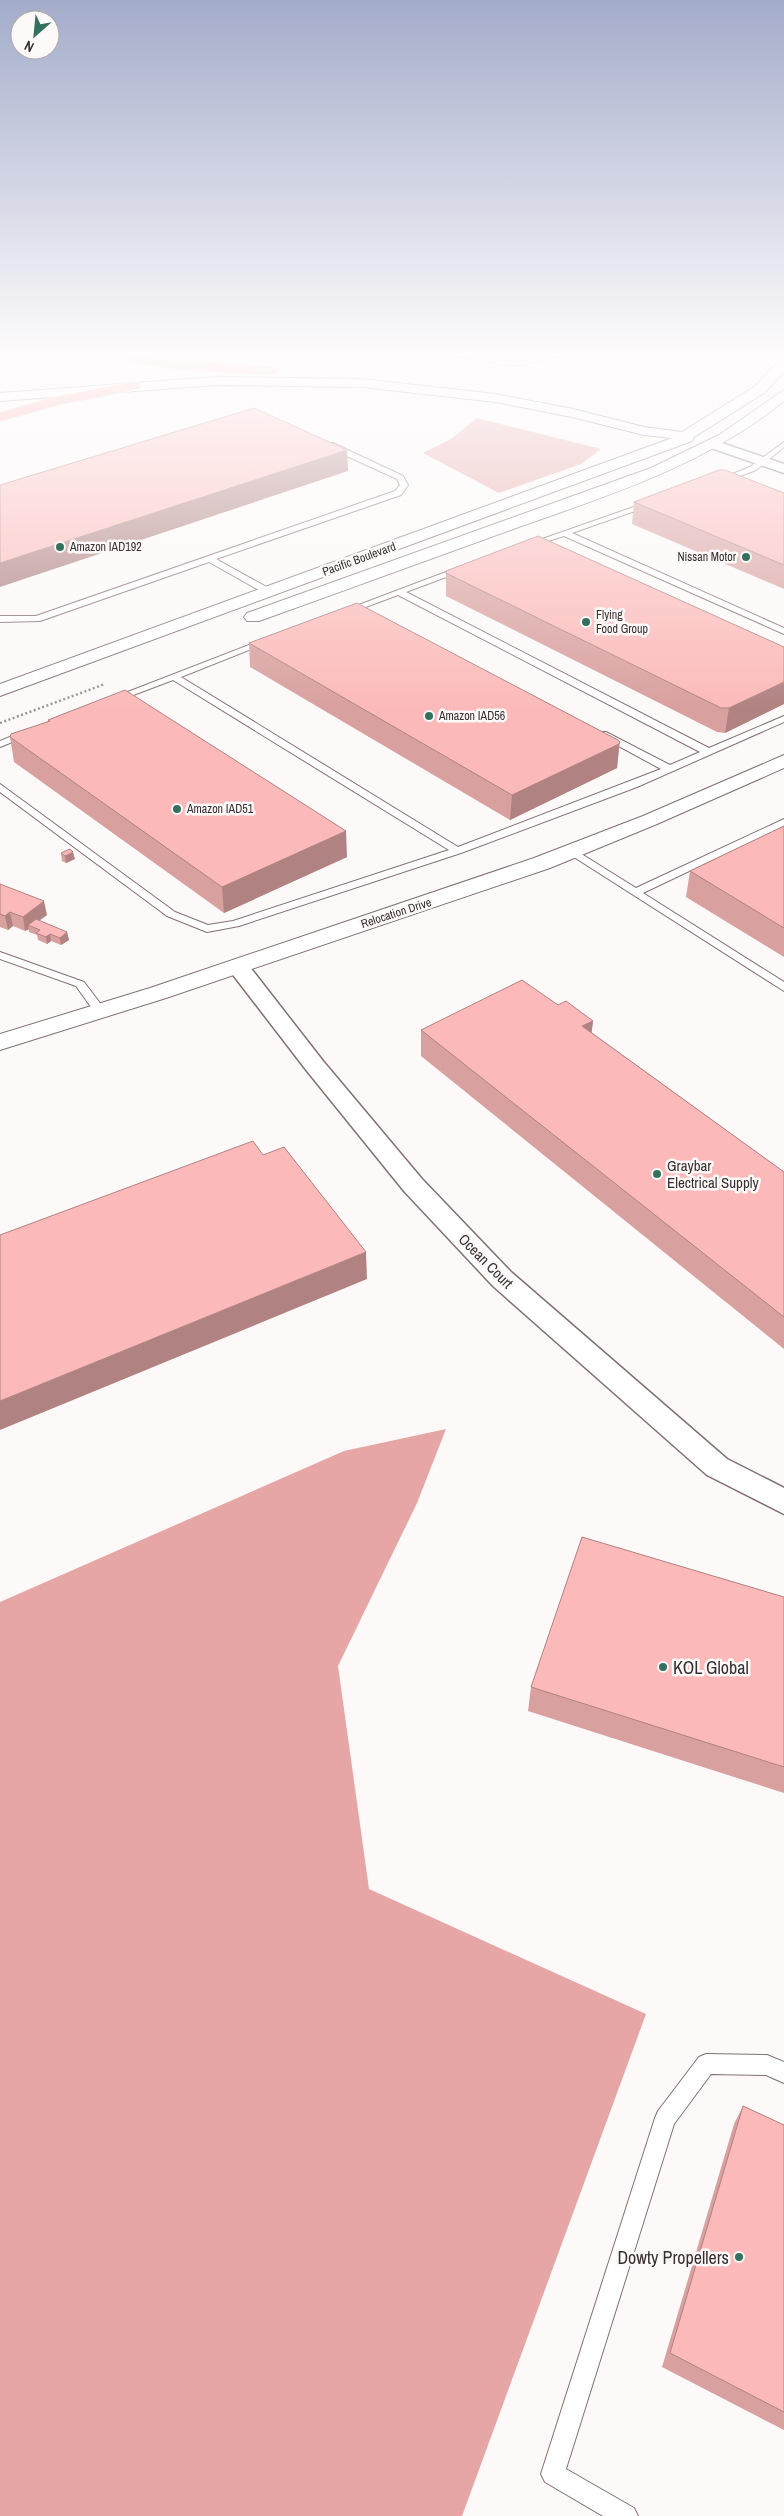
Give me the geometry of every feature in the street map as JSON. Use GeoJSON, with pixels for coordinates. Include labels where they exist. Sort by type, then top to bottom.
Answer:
{"type":"FeatureCollection","features":[{"type":"Feature","properties":{"kind":"main road","name":"Pacific Boulevard"},"geometry":{"type":"LineString","coordinates":[[0,690],[589,474]]}},
{"type":"Feature","properties":{"kind":"main road","name":"Pacific Boulevard"},"geometry":{"type":"LineString","coordinates":[[241,622],[563,506],[644,474]]}},
{"type":"Feature","properties":{"kind":"main road","name":"Relocation Drive"},"geometry":{"type":"LineString","coordinates":[[0,1042],[238,967],[466,890],[571,852],[650,820],[784,761]]}},
{"type":"Feature","properties":{"kind":"street","name":"Ocean Court"},"geometry":{"type":"LineString","coordinates":[[238,967],[315,1066],[413,1185],[502,1278],[717,1467],[784,1502]]}},
{"type":"Feature","properties":{"kind":"lane"},"geometry":{"type":"LineString","coordinates":[[0,619],[37,619],[398,493],[404,485],[400,478],[392,474]]}},
{"type":"Feature","properties":{"kind":"lane"},"geometry":{"type":"LineString","coordinates":[[708,484],[735,474]]}},
{"type":"Feature","properties":{"kind":"lane"},"geometry":{"type":"LineString","coordinates":[[726,478],[743,485]]}},
{"type":"Feature","properties":{"kind":"lane"},"geometry":{"type":"LineString","coordinates":[[519,548],[664,500]]}},
{"type":"Feature","properties":{"kind":"lane"},"geometry":{"type":"LineString","coordinates":[[565,533],[784,632]]}},
{"type":"Feature","properties":{"kind":"lane"},"geometry":{"type":"LineString","coordinates":[[210,559],[268,592]]}},
{"type":"Feature","properties":{"kind":"lane"},"geometry":{"type":"LineString","coordinates":[[332,616],[364,608],[398,591],[473,564]]}},
{"type":"Feature","properties":{"kind":"lane"},"geometry":{"type":"LineString","coordinates":[[398,591],[708,752]]}},
{"type":"Feature","properties":{"kind":"lane"},"geometry":{"type":"LineString","coordinates":[[100,705],[276,638]]}},
{"type":"Feature","properties":{"kind":"lane"},"geometry":{"type":"LineString","coordinates":[[174,677],[457,851]]}},
{"type":"Feature","properties":{"kind":"lane"},"geometry":{"type":"LineString","coordinates":[[0,787],[171,914],[207,929],[235,924],[457,851],[669,769],[784,719]]}},
{"type":"Feature","properties":{"kind":"lane"},"geometry":{"type":"LineString","coordinates":[[0,744],[36,730]]}},
{"type":"Feature","properties":{"kind":"lane"},"geometry":{"type":"LineString","coordinates":[[598,732],[669,769]]}},
{"type":"Feature","properties":{"kind":"lane"},"geometry":{"type":"LineString","coordinates":[[635,892],[784,822]]}},
{"type":"Feature","properties":{"kind":"lane"},"geometry":{"type":"LineString","coordinates":[[571,852],[784,987]]}},
{"type":"Feature","properties":{"kind":"lane"},"geometry":{"type":"LineString","coordinates":[[0,955],[80,984],[100,1011]]}},
{"type":"Feature","properties":{"kind":"lane"},"geometry":{"type":"LineString","coordinates":[[626,2516],[554,2474],[665,2118],[706,2064],[767,2065],[784,2073]]}},
{"type":"Feature","properties":{"kind":"shaded area"},"geometry":{"type":"Polygon","coordinates":[[[464,474],[552,474],[499,493],[464,474]]]}},
{"type":"Feature","properties":{"kind":"shaded area"},"geometry":{"type":"Polygon","coordinates":[[[446,1429],[417,1503],[338,1666],[369,1889],[646,2014],[462,2516],[0,2516],[0,1602],[344,1451],[446,1429]]]}},
{"type":"Feature","properties":{"kind":"building"},"geometry":{"type":"Polygon","coordinates":[[[35,474],[272,474],[0,563],[0,485],[35,474]]]}},
{"type":"Feature","properties":{"kind":"building"},"geometry":{"type":"Polygon","coordinates":[[[707,474],[736,474],[784,493],[784,565],[634,502],[707,474]]]}},
{"type":"Feature","properties":{"kind":"building","name":"Flying Food Group"},"geometry":{"type":"Polygon","coordinates":[[[538,536],[784,647],[784,682],[729,708],[721,708],[446,573],[446,571],[538,536]]]}},
{"type":"Feature","properties":{"kind":"building","name":"Amazon IAD56"},"geometry":{"type":"Polygon","coordinates":[[[357,603],[618,740],[619,744],[512,795],[249,643],[357,603]]]}},
{"type":"Feature","properties":{"kind":"building","name":"Amazon IAD51"},"geometry":{"type":"Polygon","coordinates":[[[125,690],[346,831],[222,887],[10,737],[11,734],[50,721],[48,720],[125,690]]]}},
{"type":"Feature","properties":{"kind":"building"},"geometry":{"type":"Polygon","coordinates":[[[784,826],[784,928],[690,871],[784,826]]]}},
{"type":"Feature","properties":{"kind":"building"},"geometry":{"type":"Polygon","coordinates":[[[70,849],[73,852],[65,856],[61,853],[70,849]]]}},
{"type":"Feature","properties":{"kind":"building"},"geometry":{"type":"Polygon","coordinates":[[[0,884],[44,901],[23,917],[10,912],[5,916],[0,914],[0,884]]]}},
{"type":"Feature","properties":{"kind":"building"},"geometry":{"type":"Polygon","coordinates":[[[36,919],[67,932],[60,938],[50,934],[46,937],[36,933],[40,930],[28,925],[36,919]]]}},
{"type":"Feature","properties":{"kind":"building","name":"Graybar Electrical Supply"},"geometry":{"type":"Polygon","coordinates":[[[522,980],[558,1005],[566,1001],[593,1021],[582,1026],[784,1172],[784,1317],[421,1030],[522,980]]]}},
{"type":"Feature","properties":{"kind":"building"},"geometry":{"type":"Polygon","coordinates":[[[253,1141],[263,1155],[284,1147],[366,1252],[0,1401],[0,1235],[253,1141]]]}},
{"type":"Feature","properties":{"kind":"building","name":"KOL Global"},"geometry":{"type":"Polygon","coordinates":[[[582,1537],[784,1597],[784,1767],[531,1687],[582,1537]]]}},
{"type":"Feature","properties":{"kind":"building","name":"Dowty Propellers"},"geometry":{"type":"Polygon","coordinates":[[[743,2106],[784,2125],[784,2412],[670,2353],[743,2106]]]}},
{"type":"Feature","properties":{"kind":"place","name":"Amazon IAD192"},"geometry":{"type":"Point","coordinates":[60,547]}},
{"type":"Feature","properties":{"kind":"place","name":"Nissan Motor"},"geometry":{"type":"Point","coordinates":[746,557]}},
{"type":"Feature","properties":{"kind":"place","name":"Flying Food Group"},"geometry":{"type":"Point","coordinates":[586,622]}},
{"type":"Feature","properties":{"kind":"place","name":"Amazon IAD56"},"geometry":{"type":"Point","coordinates":[429,716]}},
{"type":"Feature","properties":{"kind":"place","name":"Amazon IAD51"},"geometry":{"type":"Point","coordinates":[177,809]}},
{"type":"Feature","properties":{"kind":"place","name":"Graybar Electrical Supply"},"geometry":{"type":"Point","coordinates":[657,1174]}},
{"type":"Feature","properties":{"kind":"place","name":"KOL Global"},"geometry":{"type":"Point","coordinates":[663,1667]}},
{"type":"Feature","properties":{"kind":"place","name":"Dowty Propellers"},"geometry":{"type":"Point","coordinates":[739,2257]}}]}
